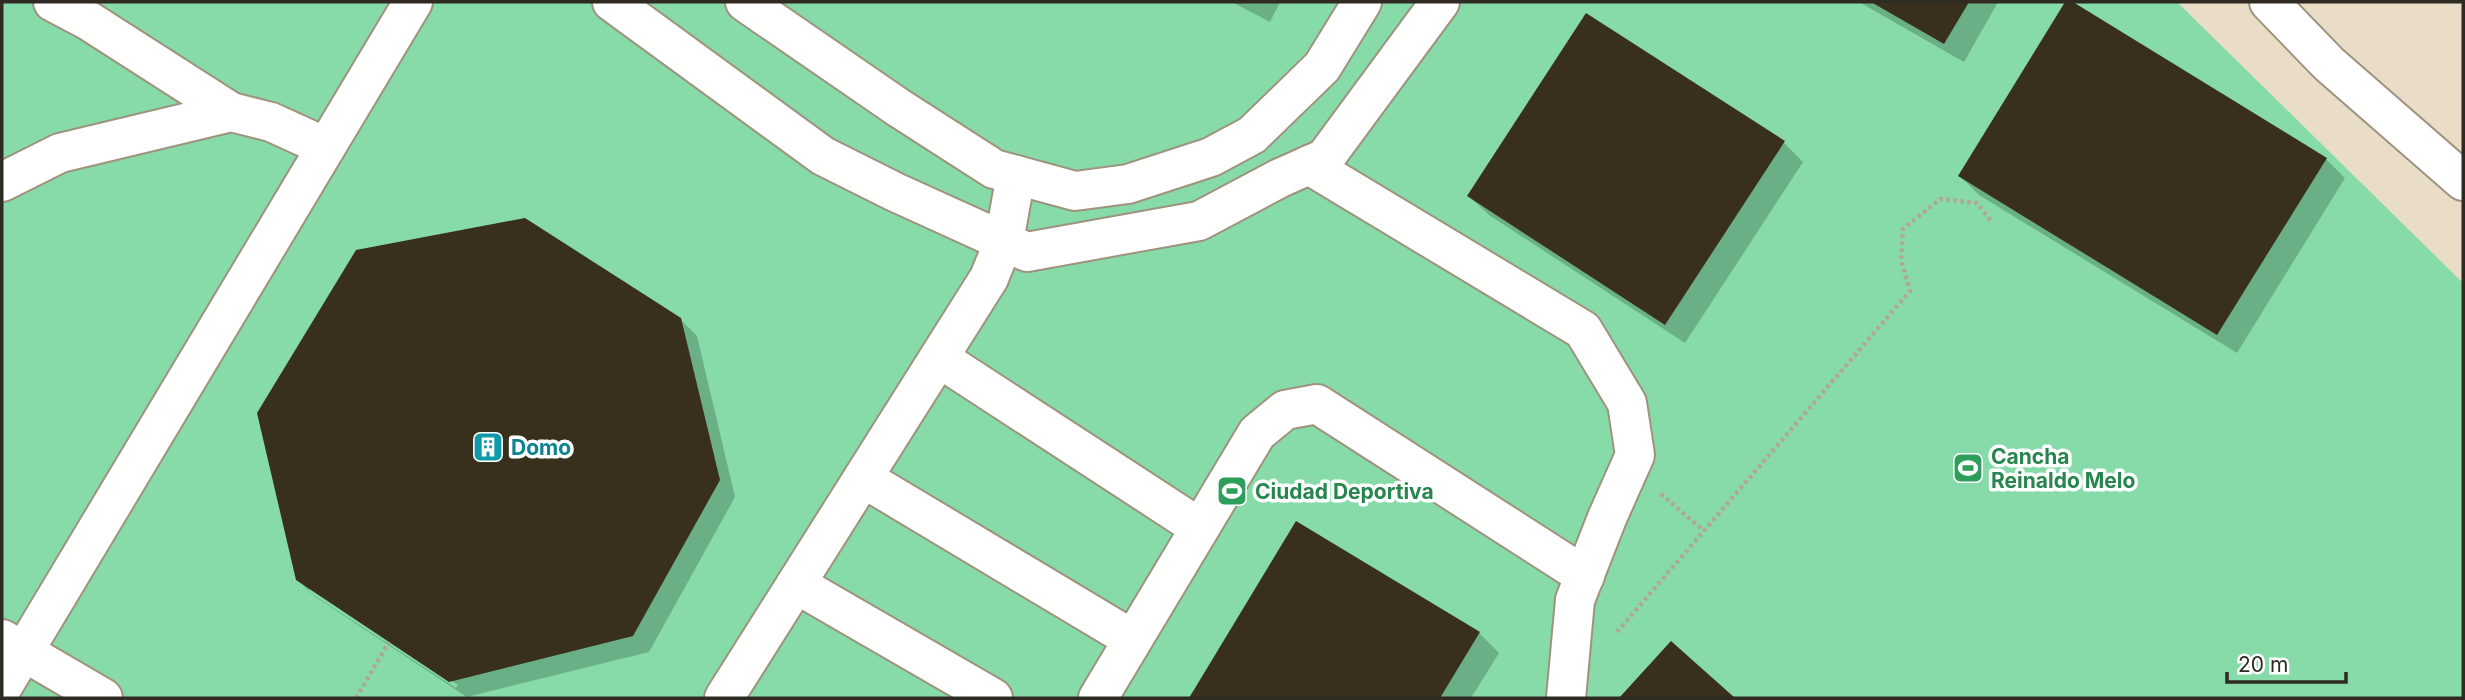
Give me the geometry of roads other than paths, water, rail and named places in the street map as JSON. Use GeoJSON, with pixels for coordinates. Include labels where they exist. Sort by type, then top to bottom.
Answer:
{"type":"FeatureCollection","features":[{"type":"Feature","properties":{"kind":"street"},"geometry":{"type":"LineString","coordinates":[[53,2],[89,21],[231,112],[271,122],[326,147]]}},
{"type":"Feature","properties":{"kind":"street"},"geometry":{"type":"LineString","coordinates":[[2,688],[13,645],[326,147],[413,2]]}},
{"type":"Feature","properties":{"kind":"street"},"geometry":{"type":"LineString","coordinates":[[611,2],[823,156],[1027,252],[1199,221],[1325,158],[1440,2]]}},
{"type":"Feature","properties":{"kind":"street"},"geometry":{"type":"LineString","coordinates":[[745,2],[899,108],[994,169],[1075,191],[1128,184],[1211,157],[1252,135],[1322,67],[1362,2]]}},
{"type":"Feature","properties":{"kind":"street"},"geometry":{"type":"LineString","coordinates":[[2269,2],[2329,64],[2463,181]]}},
{"type":"Feature","properties":{"kind":"street"},"geometry":{"type":"LineString","coordinates":[[2,182],[60,153],[231,112]]}},
{"type":"Feature","properties":{"kind":"street"},"geometry":{"type":"LineString","coordinates":[[1309,165],[1583,330],[1627,403],[1635,455],[1575,600],[1566,698]]}},
{"type":"Feature","properties":{"kind":"street"},"geometry":{"type":"LineString","coordinates":[[724,698],[989,278],[1003,241],[1016,175]]}},
{"type":"Feature","properties":{"kind":"street"},"geometry":{"type":"LineString","coordinates":[[939,358],[1199,528]]}},
{"type":"Feature","properties":{"kind":"street"},"geometry":{"type":"LineString","coordinates":[[1098,698],[1256,433],[1285,410],[1317,404],[1585,576]]}},
{"type":"Feature","properties":{"kind":"street"},"geometry":{"type":"LineString","coordinates":[[863,478],[1132,639]]}},
{"type":"Feature","properties":{"kind":"street"},"geometry":{"type":"LineString","coordinates":[[796,584],[993,698]]}},
{"type":"Feature","properties":{"kind":"street"},"geometry":{"type":"LineString","coordinates":[[13,645],[103,698]]}},
{"type":"Feature","properties":{"kind":"place","name":"Domo"},"geometry":{"type":"Point","coordinates":[488,447]}},
{"type":"Feature","properties":{"kind":"place","name":"Cancha Reinaldo Melo"},"geometry":{"type":"Point","coordinates":[1968,468]}},
{"type":"Feature","properties":{"kind":"place","name":"Ciudad Deportiva"},"geometry":{"type":"Point","coordinates":[1232,491]}}]}
